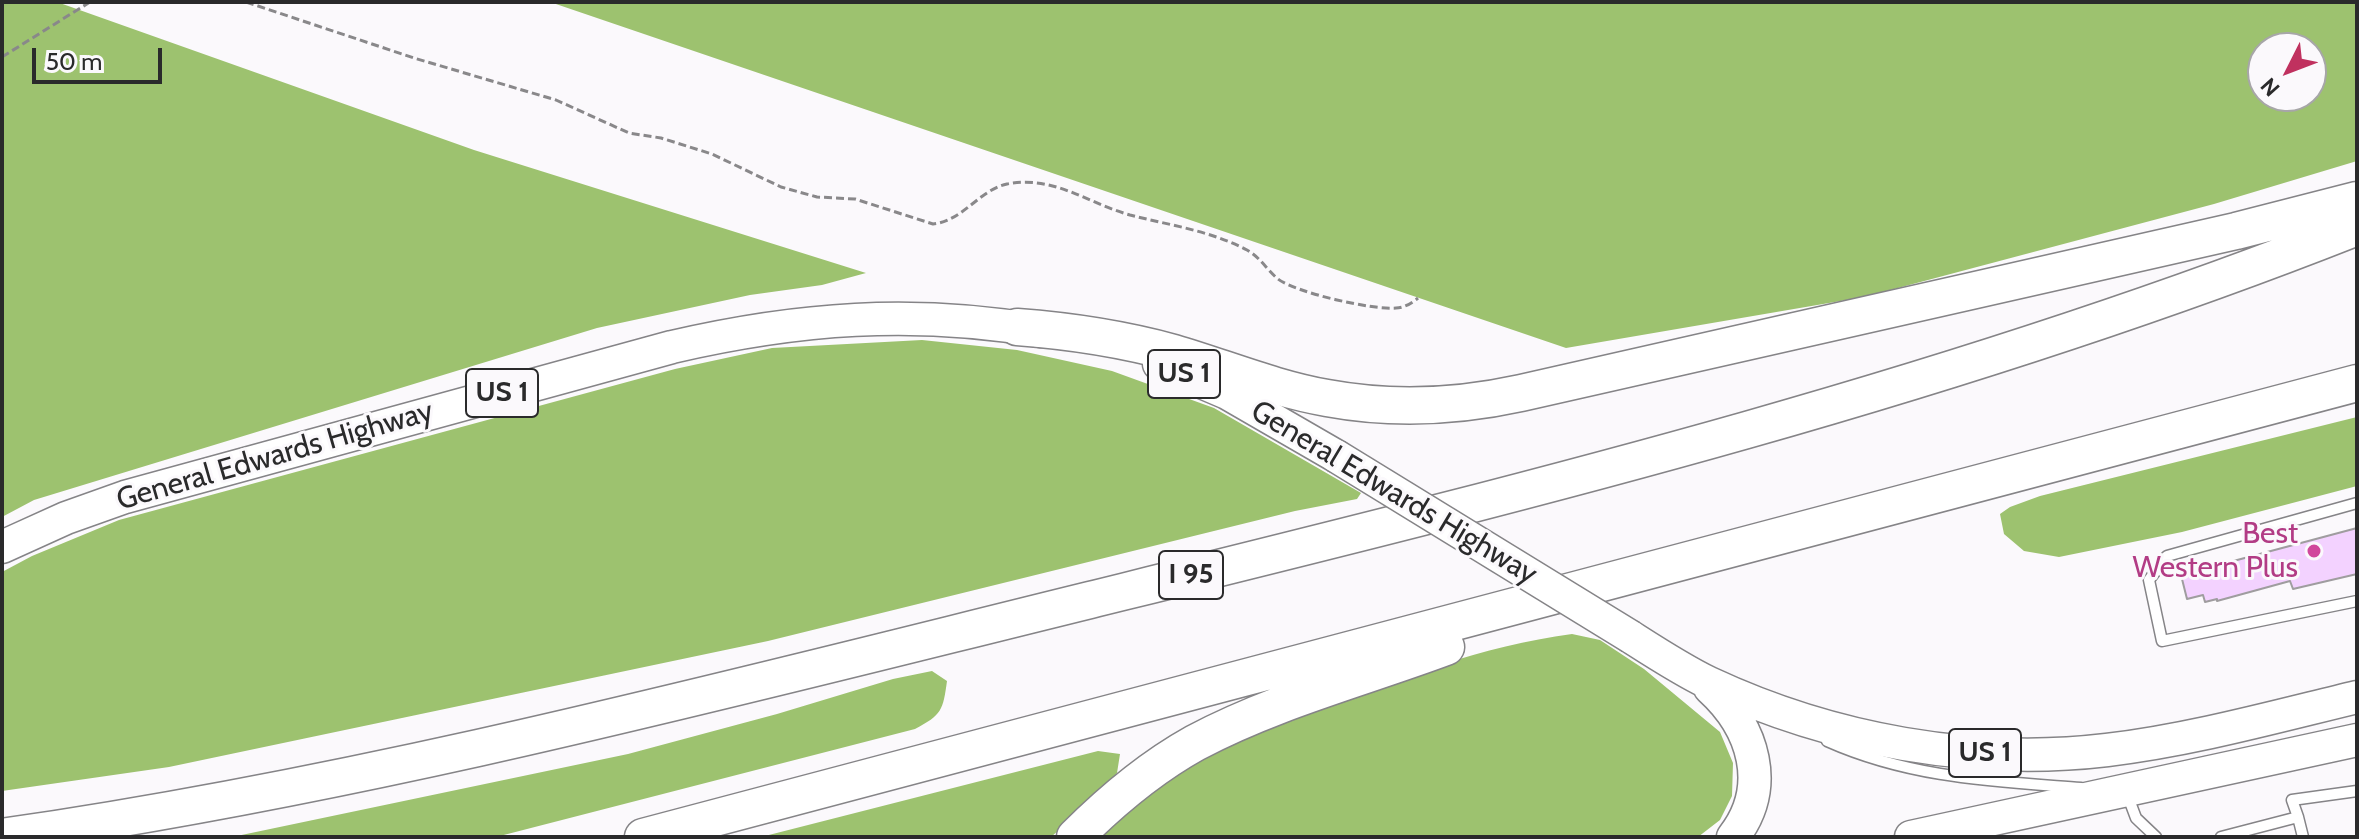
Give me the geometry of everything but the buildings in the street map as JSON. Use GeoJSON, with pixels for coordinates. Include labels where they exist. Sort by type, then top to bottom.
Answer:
{"type":"FeatureCollection","features":[{"type":"Feature","properties":{"kind":"highway"},"geometry":{"type":"LineString","coordinates":[[1017,327],[1059,330],[1130,342],[1329,398],[1385,405],[1453,404],[1536,390],[2236,231],[2357,200]]}},
{"type":"Feature","properties":{"kind":"highway","name":"I 95"},"geometry":{"type":"LineString","coordinates":[[2,837],[207,805],[470,751],[1552,485],[1773,424],[1954,369],[2201,286],[2357,227]]}},
{"type":"Feature","properties":{"kind":"highway"},"geometry":{"type":"LineString","coordinates":[[643,837],[2357,383]]}},
{"type":"Feature","properties":{"kind":"highway"},"geometry":{"type":"LineString","coordinates":[[1075,837],[1137,781],[1219,732],[1307,696],[1444,648],[1590,587]]}},
{"type":"Feature","properties":{"kind":"main road","name":"General Edwards Highway"},"geometry":{"type":"LineString","coordinates":[[2,547],[66,518],[156,488],[715,337],[794,323],[859,318],[955,319],[1080,340],[1169,368],[1257,409],[1694,675],[1767,708],[1829,727],[1891,741],[1979,752],[2041,754],[2103,751],[2163,741],[2357,697]]}},
{"type":"Feature","properties":{"kind":"main road"},"geometry":{"type":"LineString","coordinates":[[1694,675],[1734,714],[1752,753],[1755,781],[1752,801],[1733,837]]}},
{"type":"Feature","properties":{"kind":"main road","name":"US 1"},"geometry":{"type":"LineString","coordinates":[[1911,837],[2357,740]]}},
{"type":"Feature","properties":{"kind":"lane"},"geometry":{"type":"LineString","coordinates":[[2357,503],[2167,556],[2149,580],[2162,641],[2357,601]]}},
{"type":"Feature","properties":{"kind":"lane"},"geometry":{"type":"LineString","coordinates":[[1767,708],[1816,736],[1861,755],[1925,773],[2126,791],[2136,818],[2156,837]]}},
{"type":"Feature","properties":{"kind":"lane"},"geometry":{"type":"LineString","coordinates":[[2303,837],[2292,800],[2357,791]]}},
{"type":"Feature","properties":{"kind":"lane"},"geometry":{"type":"LineString","coordinates":[[2221,837],[2298,817]]}},
{"type":"Feature","properties":{"kind":"path"},"geometry":{"type":"LineString","coordinates":[[2,57],[90,2]]}},
{"type":"Feature","properties":{"kind":"path"},"geometry":{"type":"LineString","coordinates":[[246,2],[414,58],[556,100],[629,133],[661,138],[712,154],[800,193],[855,199],[933,224],[954,217],[994,187],[1030,182],[1052,185],[1128,214],[1178,225],[1248,251],[1277,278],[1309,293],[1396,308],[1418,298]]}},
{"type":"Feature","properties":{"kind":"green space"},"geometry":{"type":"Polygon","coordinates":[[[2,2],[57,2],[474,150],[866,273],[822,285],[750,295],[597,328],[34,500],[2,517],[2,2]]]}},
{"type":"Feature","properties":{"kind":"green space"},"geometry":{"type":"Polygon","coordinates":[[[550,2],[2357,2],[2357,161],[2214,204],[1864,297],[1566,348],[550,2]]]}},
{"type":"Feature","properties":{"kind":"green space"},"geometry":{"type":"Polygon","coordinates":[[[922,340],[1017,350],[1112,371],[1214,408],[1361,493],[1357,499],[1295,511],[768,641],[169,767],[2,791],[2,572],[32,556],[119,520],[675,369],[772,348],[922,340]]]}},
{"type":"Feature","properties":{"kind":"green space"},"geometry":{"type":"Polygon","coordinates":[[[2357,417],[2357,486],[2182,532],[2059,557],[2024,551],[2004,534],[2000,514],[2040,496],[2357,417]]]}},
{"type":"Feature","properties":{"kind":"green space"},"geometry":{"type":"Polygon","coordinates":[[[1572,634],[1600,640],[1644,669],[1720,732],[1733,763],[1732,796],[1720,820],[1698,837],[1100,837],[1165,781],[1191,764],[1243,739],[1441,665],[1506,646],[1572,634]]]}},
{"type":"Feature","properties":{"kind":"green space"},"geometry":{"type":"Polygon","coordinates":[[[932,671],[947,681],[942,705],[931,720],[915,729],[496,837],[232,837],[628,754],[893,679],[932,671]]]}},
{"type":"Feature","properties":{"kind":"green space"},"geometry":{"type":"Polygon","coordinates":[[[1098,751],[1120,754],[1117,773],[1100,794],[1051,837],[761,837],[1098,751]]]}},
{"type":"Feature","properties":{"kind":"place","name":"Best Western Plus"},"geometry":{"type":"Point","coordinates":[2314,551]}}]}
